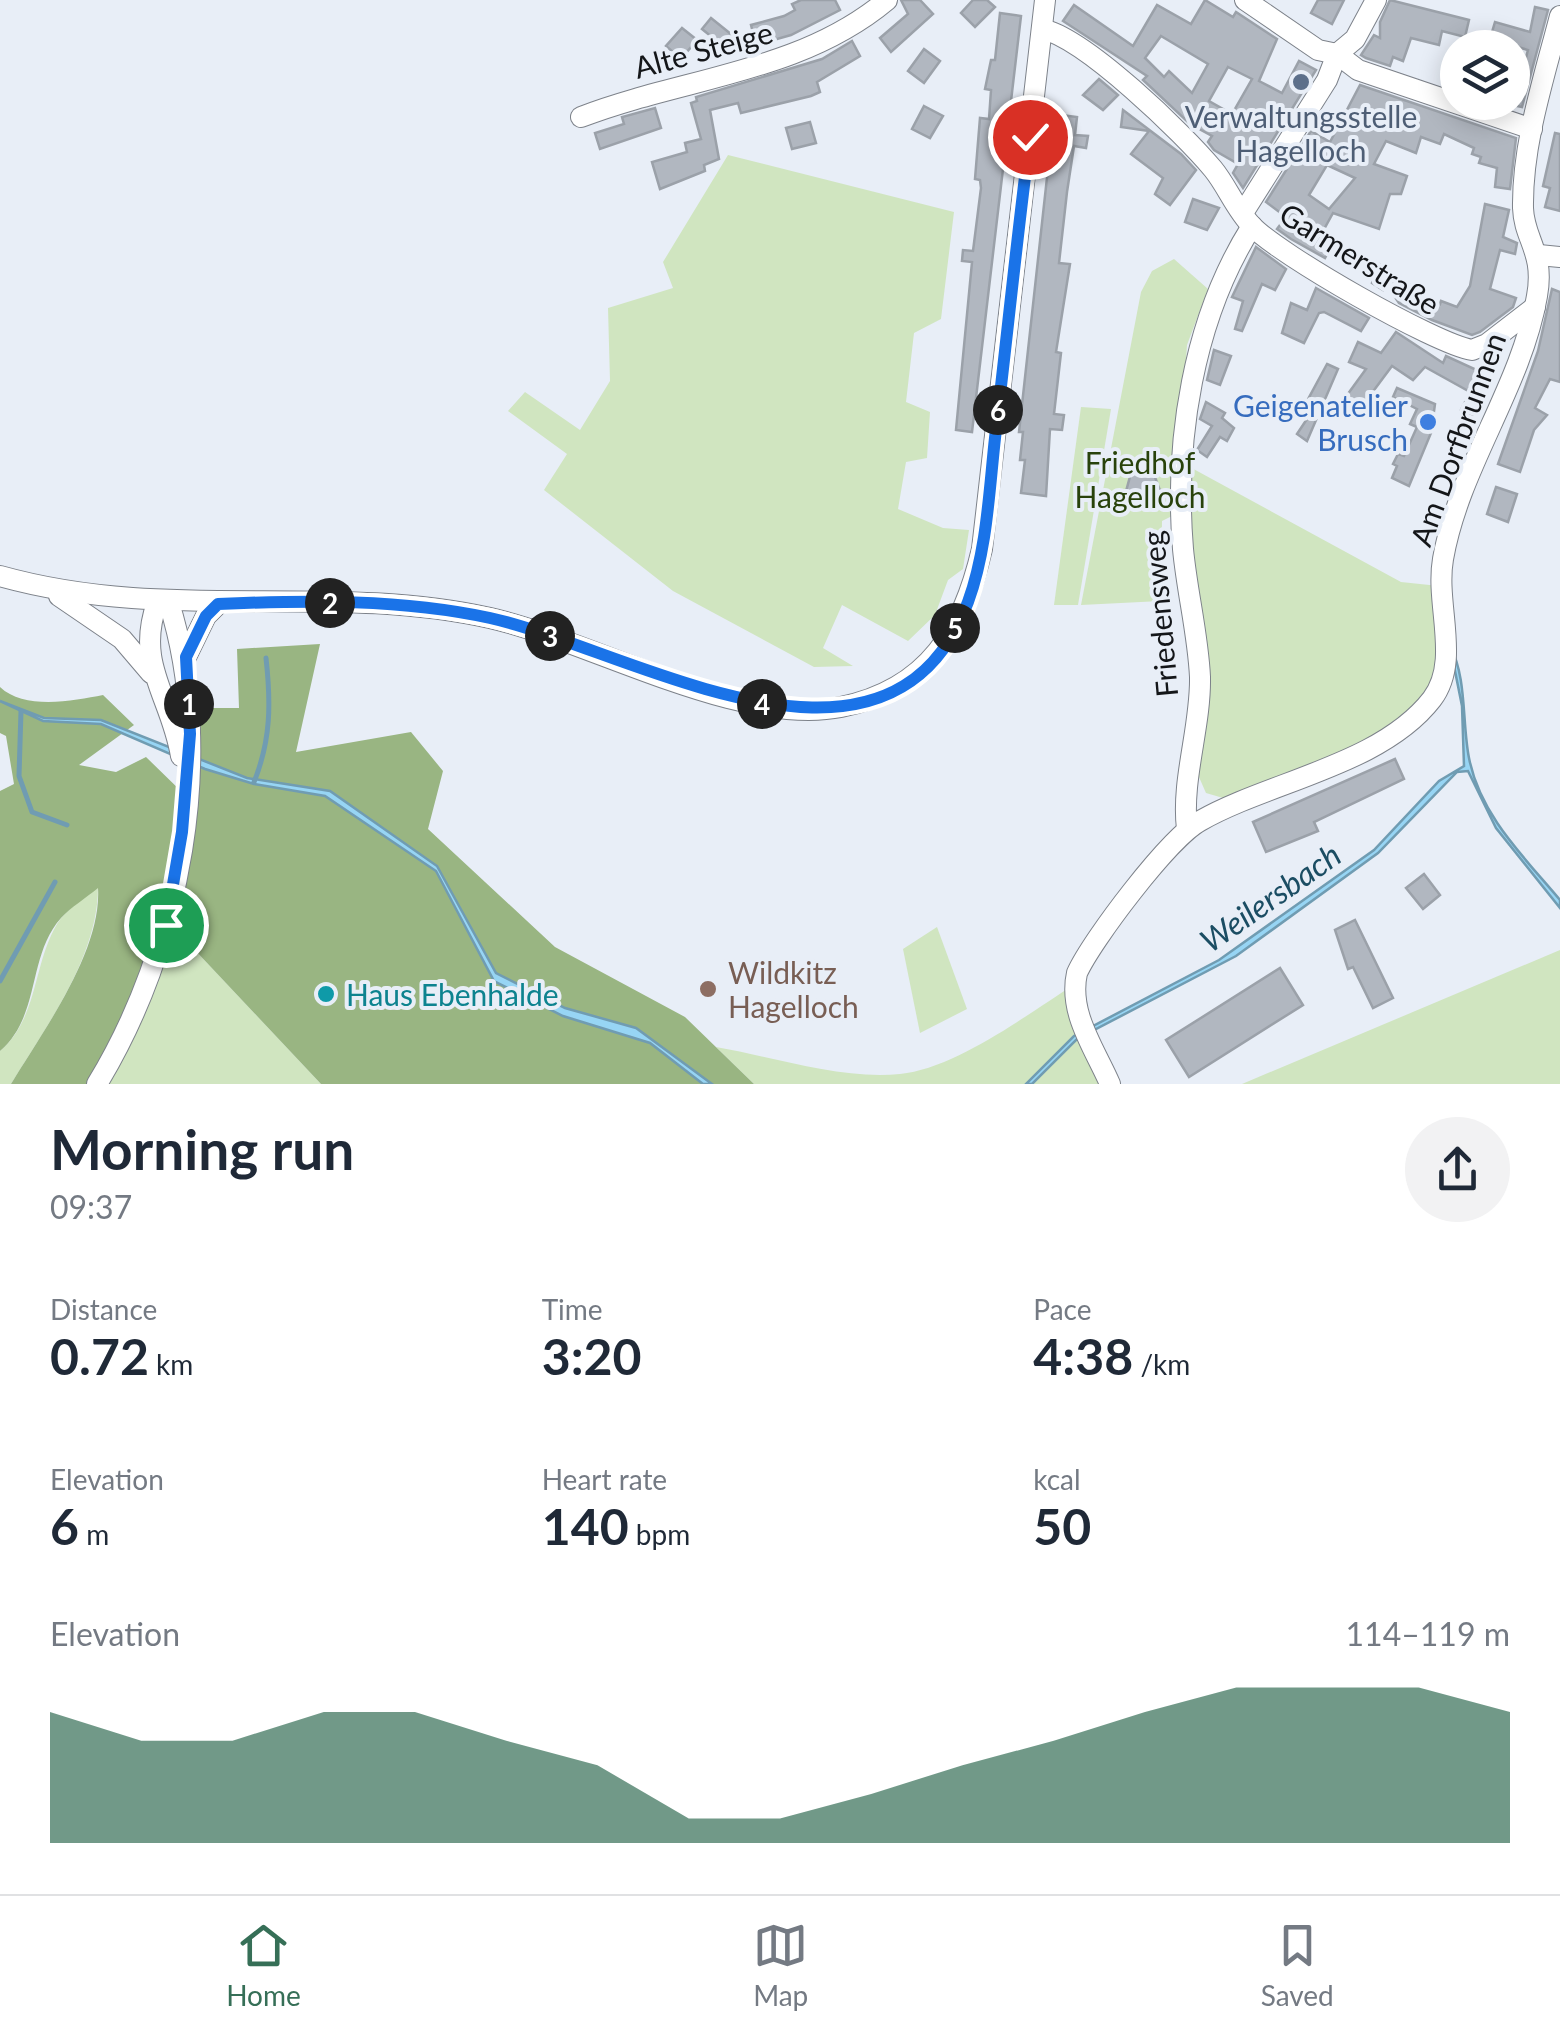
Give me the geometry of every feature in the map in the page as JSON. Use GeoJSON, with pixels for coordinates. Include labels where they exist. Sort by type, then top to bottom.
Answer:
{"type":"FeatureCollection","features":[{"type":"Feature","properties":{"kind":"street","name":"Alte Steige"},"geometry":{"type":"LineString","coordinates":[[582,117],[660,90],[793,57],[848,30],[887,0]]}},
{"type":"Feature","properties":{"kind":"street"},"geometry":{"type":"LineString","coordinates":[[0,576],[44,588],[163,603],[370,604],[468,614],[572,642],[727,696],[773,707],[822,709],[882,694],[934,656],[962,616],[982,548],[1046,0]]}},
{"type":"Feature","properties":{"kind":"street"},"geometry":{"type":"LineString","coordinates":[[1245,0],[1318,50],[1337,54],[1358,70],[1532,129]]}},
{"type":"Feature","properties":{"kind":"street","name":"Friedensweg"},"geometry":{"type":"LineString","coordinates":[[1187,829],[1200,682],[1181,514],[1185,431],[1200,349],[1247,220],[1327,80],[1337,54],[1354,40],[1376,0]]}},
{"type":"Feature","properties":{"kind":"street","name":"Am Dorfbrunnen"},"geometry":{"type":"LineString","coordinates":[[1187,829],[1388,738],[1418,715],[1444,681],[1441,582],[1450,532],[1550,256],[1523,212],[1532,129],[1560,16]]}},
{"type":"Feature","properties":{"kind":"street","name":"Garmerstraße"},"geometry":{"type":"LineString","coordinates":[[1042,29],[1068,38],[1116,74],[1209,164],[1247,220],[1419,331],[1472,350],[1487,344],[1534,307]]}},
{"type":"Feature","properties":{"kind":"street"},"geometry":{"type":"LineString","coordinates":[[44,588],[100,621],[130,646],[152,674],[171,712],[186,783]]}},
{"type":"Feature","properties":{"kind":"street"},"geometry":{"type":"LineString","coordinates":[[97,1084],[126,1033],[159,949],[178,866],[190,734],[186,657],[163,603]]}},
{"type":"Feature","properties":{"kind":"street"},"geometry":{"type":"LineString","coordinates":[[152,674],[148,634],[163,603]]}},
{"type":"Feature","properties":{"kind":"street"},"geometry":{"type":"LineString","coordinates":[[186,657],[206,616],[218,604]]}},
{"type":"Feature","properties":{"kind":"street"},"geometry":{"type":"LineString","coordinates":[[1190,787],[1204,800],[1228,808]]}},
{"type":"Feature","properties":{"kind":"street"},"geometry":{"type":"LineString","coordinates":[[1110,1084],[1082,1022],[1074,989],[1077,973],[1187,829]]}},
{"type":"Feature","properties":{"kind":"green space"},"geometry":{"type":"Polygon","coordinates":[[[728,155],[954,212],[941,319],[914,333],[906,402],[930,412],[927,458],[906,462],[898,509],[943,528],[969,530],[963,569],[948,580],[935,615],[908,641],[842,605],[823,648],[853,666],[814,667],[673,591],[544,490],[567,454],[508,411],[525,392],[580,430],[610,381],[608,308],[673,288],[663,262],[728,155]]]}},
{"type":"Feature","properties":{"kind":"green space","name":"Friedhof Hagelloch"},"geometry":{"type":"Polygon","coordinates":[[[1174,259],[1208,289],[1187,345],[1176,514],[1162,521],[1161,601],[1081,605],[1141,292],[1152,271],[1174,259]]]}},
{"type":"Feature","properties":{"kind":"green space"},"geometry":{"type":"Polygon","coordinates":[[[1081,407],[1111,409],[1078,605],[1054,605],[1081,407]]]}},
{"type":"Feature","properties":{"kind":"green space"},"geometry":{"type":"Polygon","coordinates":[[[1188,466],[1401,582],[1439,586],[1445,669],[1398,729],[1230,800],[1206,793],[1195,768],[1188,466]]]}},
{"type":"Feature","properties":{"kind":"green space"},"geometry":{"type":"Polygon","coordinates":[[[320,644],[296,752],[411,732],[443,771],[428,829],[555,947],[685,1017],[754,1084],[321,1084],[177,931],[199,787],[194,708],[239,708],[237,649],[320,644]]]}},
{"type":"Feature","properties":{"kind":"green space"},"geometry":{"type":"Polygon","coordinates":[[[0,687],[35,701],[103,695],[134,725],[79,765],[116,772],[146,757],[186,796],[176,878],[97,1084],[11,1084],[81,964],[97,912],[98,888],[65,914],[50,933],[22,1021],[0,1051],[0,791],[14,784],[6,736],[0,733],[0,687]]]}},
{"type":"Feature","properties":{"kind":"green space"},"geometry":{"type":"Polygon","coordinates":[[[98,887],[89,939],[68,990],[11,1084],[0,1084],[0,1051],[22,1023],[49,940],[65,913],[98,887]]]}},
{"type":"Feature","properties":{"kind":"green space"},"geometry":{"type":"Polygon","coordinates":[[[937,927],[967,1009],[920,1033],[903,949],[937,927]]]}},
{"type":"Feature","properties":{"kind":"green space"},"geometry":{"type":"Polygon","coordinates":[[[177,931],[321,1084],[102,1084],[130,1038],[177,931]]]}},
{"type":"Feature","properties":{"kind":"green space"},"geometry":{"type":"Polygon","coordinates":[[[1560,950],[1560,1084],[1242,1084],[1560,950]]]}},
{"type":"Feature","properties":{"kind":"green space"},"geometry":{"type":"Polygon","coordinates":[[[1072,986],[1103,1084],[754,1084],[716,1047],[832,1071],[900,1074],[922,1070],[967,1051],[1072,986]]]}},
{"type":"Feature","properties":{"kind":"water"},"geometry":{"type":"Polygon","coordinates":[[[1450,646],[1459,672],[1475,779],[1493,817],[1560,900],[1560,908],[1496,828],[1468,771],[1457,772],[1378,853],[1236,956],[1077,1039],[1032,1084],[1026,1084],[1074,1036],[1219,960],[1374,850],[1439,781],[1464,766],[1462,706],[1450,646]]]}},
{"type":"Feature","properties":{"kind":"water"},"geometry":{"type":"Polygon","coordinates":[[[0,701],[44,718],[101,720],[247,778],[330,791],[437,866],[496,973],[565,1008],[636,1028],[712,1084],[703,1084],[650,1043],[563,1016],[494,981],[436,871],[325,796],[254,784],[205,769],[101,724],[43,721],[0,701]]]}},
{"type":"Feature","properties":{"kind":"building"},"geometry":{"type":"Polygon","coordinates":[[[801,0],[835,0],[840,10],[791,35],[756,45],[751,25],[784,16],[795,10],[792,4],[801,0]]]}},
{"type":"Feature","properties":{"kind":"building"},"geometry":{"type":"Polygon","coordinates":[[[901,0],[920,0],[933,14],[891,52],[880,38],[908,14],[901,0]]]}},
{"type":"Feature","properties":{"kind":"building"},"geometry":{"type":"Polygon","coordinates":[[[973,0],[987,0],[995,7],[975,27],[961,13],[973,0]]]}},
{"type":"Feature","properties":{"kind":"building"},"geometry":{"type":"Polygon","coordinates":[[[1205,0],[1233,17],[1236,12],[1277,39],[1259,81],[1282,93],[1299,61],[1316,70],[1243,188],[1233,173],[1238,164],[1214,150],[1208,142],[1212,136],[1190,124],[1143,80],[1147,76],[1063,21],[1074,5],[1133,46],[1157,5],[1191,24],[1205,0]],[[1161,36],[1145,58],[1164,77],[1169,71],[1192,93],[1208,64],[1161,36]],[[1228,67],[1209,101],[1232,114],[1252,79],[1228,67]]]}},
{"type":"Feature","properties":{"kind":"building"},"geometry":{"type":"Polygon","coordinates":[[[1318,0],[1344,0],[1332,24],[1311,13],[1318,0]]]}},
{"type":"Feature","properties":{"kind":"building"},"geometry":{"type":"Polygon","coordinates":[[[1390,0],[1469,20],[1467,30],[1440,30],[1439,45],[1411,38],[1403,61],[1393,57],[1390,66],[1361,55],[1374,35],[1380,38],[1380,22],[1390,0]]]}},
{"type":"Feature","properties":{"kind":"building"},"geometry":{"type":"Polygon","coordinates":[[[1535,7],[1548,10],[1530,77],[1530,32],[1535,7]]]}},
{"type":"Feature","properties":{"kind":"building"},"geometry":{"type":"Polygon","coordinates":[[[1000,13],[1021,16],[972,432],[956,430],[972,262],[962,261],[963,250],[973,251],[981,188],[980,180],[975,179],[980,118],[989,119],[991,90],[985,89],[991,60],[995,60],[1000,13]]]}},
{"type":"Feature","properties":{"kind":"building"},"geometry":{"type":"Polygon","coordinates":[[[711,18],[742,43],[733,54],[702,29],[711,18]]]}},
{"type":"Feature","properties":{"kind":"building"},"geometry":{"type":"Polygon","coordinates":[[[1495,22],[1523,30],[1493,30],[1495,22]]]}},
{"type":"Feature","properties":{"kind":"building"},"geometry":{"type":"Polygon","coordinates":[[[682,28],[697,40],[681,59],[666,46],[682,28]]]}},
{"type":"Feature","properties":{"kind":"building"},"geometry":{"type":"Polygon","coordinates":[[[852,41],[860,56],[817,82],[820,92],[741,113],[738,103],[710,110],[719,159],[704,165],[705,171],[660,189],[652,162],[687,152],[685,143],[701,139],[691,103],[697,101],[696,97],[822,59],[852,41]]]}},
{"type":"Feature","properties":{"kind":"building"},"geometry":{"type":"Polygon","coordinates":[[[924,49],[940,61],[924,83],[908,71],[924,49]]]}},
{"type":"Feature","properties":{"kind":"building"},"geometry":{"type":"Polygon","coordinates":[[[1099,79],[1118,95],[1103,110],[1083,95],[1099,79]]]}},
{"type":"Feature","properties":{"kind":"building"},"geometry":{"type":"Polygon","coordinates":[[[1360,85],[1440,112],[1440,120],[1463,120],[1516,138],[1510,189],[1495,187],[1497,168],[1479,163],[1481,157],[1472,154],[1474,148],[1444,134],[1440,144],[1421,137],[1416,153],[1386,141],[1374,164],[1407,176],[1401,194],[1390,194],[1379,229],[1333,213],[1322,233],[1333,243],[1325,258],[1277,229],[1286,217],[1266,202],[1311,131],[1330,142],[1360,85]],[[1327,165],[1309,195],[1329,209],[1355,178],[1327,165]]]}},
{"type":"Feature","properties":{"kind":"building"},"geometry":{"type":"Polygon","coordinates":[[[924,106],[943,116],[930,138],[912,129],[924,106]]]}},
{"type":"Feature","properties":{"kind":"building"},"geometry":{"type":"Polygon","coordinates":[[[655,108],[661,128],[600,149],[595,133],[624,124],[622,117],[655,108]]]}},
{"type":"Feature","properties":{"kind":"building"},"geometry":{"type":"Polygon","coordinates":[[[1123,110],[1181,154],[1196,170],[1170,205],[1155,194],[1163,178],[1131,154],[1149,131],[1121,127],[1123,110]]]}},
{"type":"Feature","properties":{"kind":"building"},"geometry":{"type":"Polygon","coordinates":[[[1054,114],[1077,117],[1075,135],[1088,136],[1086,148],[1074,146],[1067,192],[1059,263],[1070,264],[1056,352],[1061,353],[1054,414],[1064,415],[1062,430],[1050,429],[1046,496],[1021,493],[1025,460],[1020,460],[1023,432],[1019,432],[1054,114]]]}},
{"type":"Feature","properties":{"kind":"building"},"geometry":{"type":"Polygon","coordinates":[[[810,122],[816,143],[792,149],[786,128],[810,122]]]}},
{"type":"Feature","properties":{"kind":"building"},"geometry":{"type":"Polygon","coordinates":[[[1555,133],[1560,134],[1560,211],[1545,207],[1550,188],[1543,186],[1555,133]]]}},
{"type":"Feature","properties":{"kind":"building"},"geometry":{"type":"Polygon","coordinates":[[[1193,199],[1219,208],[1207,230],[1185,222],[1193,199]]]}},
{"type":"Feature","properties":{"kind":"building"},"geometry":{"type":"Polygon","coordinates":[[[1485,204],[1509,210],[1503,237],[1517,243],[1515,254],[1500,250],[1490,289],[1516,298],[1513,307],[1480,332],[1472,335],[1432,320],[1399,303],[1386,284],[1383,290],[1372,283],[1379,264],[1440,304],[1441,301],[1457,307],[1470,286],[1485,204]]]}},
{"type":"Feature","properties":{"kind":"building"},"geometry":{"type":"Polygon","coordinates":[[[1256,247],[1286,269],[1275,290],[1262,284],[1242,331],[1235,329],[1243,301],[1232,297],[1256,247]]]}},
{"type":"Feature","properties":{"kind":"building"},"geometry":{"type":"Polygon","coordinates":[[[1316,288],[1369,318],[1361,331],[1324,312],[1319,313],[1304,343],[1282,333],[1291,303],[1307,310],[1316,288]]]}},
{"type":"Feature","properties":{"kind":"building"},"geometry":{"type":"Polygon","coordinates":[[[1552,289],[1560,292],[1560,382],[1550,379],[1535,408],[1547,415],[1534,430],[1520,472],[1498,464],[1538,351],[1552,289]]]}},
{"type":"Feature","properties":{"kind":"building"},"geometry":{"type":"Polygon","coordinates":[[[1396,332],[1443,363],[1446,356],[1492,377],[1472,416],[1461,410],[1470,392],[1425,367],[1413,380],[1392,366],[1357,413],[1342,402],[1366,369],[1349,362],[1358,342],[1381,353],[1396,332]]]}},
{"type":"Feature","properties":{"kind":"building"},"geometry":{"type":"Polygon","coordinates":[[[1214,350],[1231,356],[1220,385],[1207,380],[1214,350]]]}},
{"type":"Feature","properties":{"kind":"building"},"geometry":{"type":"Polygon","coordinates":[[[1327,364],[1338,369],[1307,441],[1297,434],[1315,407],[1306,403],[1327,364]]]}},
{"type":"Feature","properties":{"kind":"building"},"geometry":{"type":"Polygon","coordinates":[[[1397,388],[1435,404],[1431,433],[1409,486],[1392,478],[1397,466],[1393,464],[1398,454],[1404,456],[1417,427],[1410,424],[1417,409],[1393,397],[1397,388]]]}},
{"type":"Feature","properties":{"kind":"building"},"geometry":{"type":"Polygon","coordinates":[[[1206,402],[1225,413],[1222,418],[1234,428],[1227,441],[1220,437],[1207,457],[1197,450],[1212,426],[1200,419],[1206,402]]]}},
{"type":"Feature","properties":{"kind":"building"},"geometry":{"type":"Polygon","coordinates":[[[1153,472],[1161,493],[1144,507],[1125,495],[1131,473],[1153,472]]]}},
{"type":"Feature","properties":{"kind":"building"},"geometry":{"type":"Polygon","coordinates":[[[1496,487],[1517,494],[1508,522],[1487,514],[1496,487]]]}},
{"type":"Feature","properties":{"kind":"building"},"geometry":{"type":"Polygon","coordinates":[[[1395,759],[1404,779],[1314,822],[1318,831],[1266,852],[1253,822],[1395,759]]]}},
{"type":"Feature","properties":{"kind":"building"},"geometry":{"type":"Polygon","coordinates":[[[1424,874],[1440,895],[1423,909],[1406,888],[1424,874]]]}},
{"type":"Feature","properties":{"kind":"building"},"geometry":{"type":"Polygon","coordinates":[[[1355,920],[1393,998],[1373,1008],[1353,967],[1348,969],[1335,930],[1355,920]]]}},
{"type":"Feature","properties":{"kind":"building"},"geometry":{"type":"Polygon","coordinates":[[[1280,968],[1303,1005],[1189,1077],[1166,1040],[1280,968]]]}},
{"type":"Feature","properties":{"kind":"waterway"},"geometry":{"type":"LineString","coordinates":[[254,782],[268,721],[266,658]]}},
{"type":"Feature","properties":{"kind":"waterway"},"geometry":{"type":"LineString","coordinates":[[21,711],[19,776],[32,812],[67,825]]}},
{"type":"Feature","properties":{"kind":"waterway"},"geometry":{"type":"LineString","coordinates":[[0,981],[55,882]]}},
{"type":"Feature","properties":{"kind":"place","name":"Verwaltungsstelle Hagelloch"},"geometry":{"type":"Point","coordinates":[1301,82]}},
{"type":"Feature","properties":{"kind":"place","name":"Geigenatelier Brusch"},"geometry":{"type":"Point","coordinates":[1428,422]}},
{"type":"Feature","properties":{"kind":"place","name":"Wildkitz Hagelloch"},"geometry":{"type":"Point","coordinates":[708,989]}},
{"type":"Feature","properties":{"kind":"place","name":"Haus Ebenhalde"},"geometry":{"type":"Point","coordinates":[326,994]}},
{"type":"Feature","properties":{"kind":"route"},"geometry":{"type":"LineString","coordinates":[[166,925],[186,796],[190,734],[186,657],[206,616],[218,604],[370,604],[468,614],[572,642],[727,696],[788,708],[837,708],[868,699],[894,688],[924,666],[944,645],[962,616],[982,548],[1030,137]]}},
{"type":"Feature","properties":{"kind":"water label","name":"Weilersbach"},"geometry":{"type":"Point","coordinates":[1270,897]}}]}
